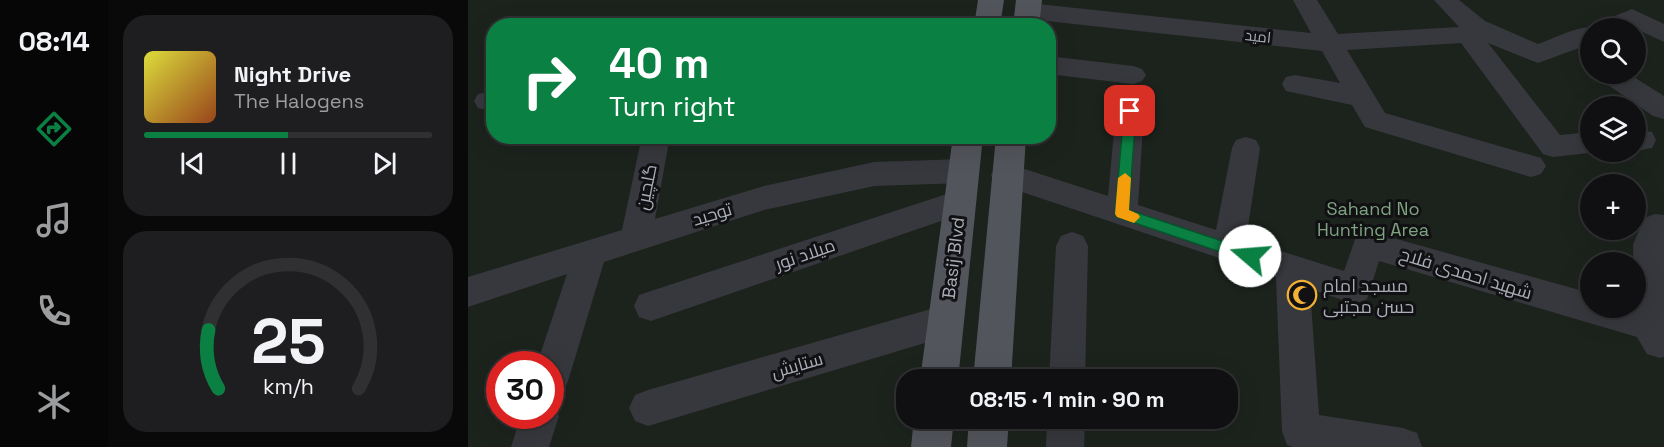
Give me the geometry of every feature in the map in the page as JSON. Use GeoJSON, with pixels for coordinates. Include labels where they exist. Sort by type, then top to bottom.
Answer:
{"type":"FeatureCollection","features":[{"type":"Feature","properties":{"kind":"main road"},"geometry":{"type":"LineString","coordinates":[[988,18],[991,0]]}},
{"type":"Feature","properties":{"kind":"main road","name":"Basij Blvd"},"geometry":{"type":"LineString","coordinates":[[940,369],[967,144]]}},
{"type":"Feature","properties":{"kind":"main road"},"geometry":{"type":"LineString","coordinates":[[993,369],[1010,144]]}},
{"type":"Feature","properties":{"kind":"main road"},"geometry":{"type":"LineString","coordinates":[[961,187],[1006,175]]}},
{"type":"Feature","properties":{"kind":"main road"},"geometry":{"type":"LineString","coordinates":[[931,447],[933,429]]}},
{"type":"Feature","properties":{"kind":"main road"},"geometry":{"type":"LineString","coordinates":[[987,447],[988,429]]}},
{"type":"Feature","properties":{"kind":"street"},"geometry":{"type":"LineString","coordinates":[[1305,0],[1375,120],[1531,166]]}},
{"type":"Feature","properties":{"kind":"street","name":"امید"},"geometry":{"type":"LineString","coordinates":[[1446,0],[1478,34]]}},
{"type":"Feature","properties":{"kind":"street","name":"امید"},"geometry":{"type":"LineString","coordinates":[[1027,12],[1330,43],[1478,34],[1538,54],[1580,39]]}},
{"type":"Feature","properties":{"kind":"street"},"geometry":{"type":"LineString","coordinates":[[1646,24],[1664,34]]}},
{"type":"Feature","properties":{"kind":"street"},"geometry":{"type":"LineString","coordinates":[[1478,34],[1553,146],[1580,144]]}},
{"type":"Feature","properties":{"kind":"street"},"geometry":{"type":"LineString","coordinates":[[1566,44],[1580,53]]}},
{"type":"Feature","properties":{"kind":"street"},"geometry":{"type":"LineString","coordinates":[[1056,66],[1133,75]]}},
{"type":"Feature","properties":{"kind":"street"},"geometry":{"type":"LineString","coordinates":[[1295,84],[1362,97]]}},
{"type":"Feature","properties":{"kind":"street"},"geometry":{"type":"LineString","coordinates":[[1625,84],[1663,109]]}},
{"type":"Feature","properties":{"kind":"street"},"geometry":{"type":"LineString","coordinates":[[1122,214],[1130,111]]}},
{"type":"Feature","properties":{"kind":"street","name":"گلچین"},"geometry":{"type":"LineString","coordinates":[[636,238],[654,144]]}},
{"type":"Feature","properties":{"kind":"street"},"geometry":{"type":"LineString","coordinates":[[1228,249],[1246,148]]}},
{"type":"Feature","properties":{"kind":"street","name":"توحید"},"geometry":{"type":"LineString","coordinates":[[468,292],[764,198],[874,174],[961,187]]}},
{"type":"Feature","properties":{"kind":"street","name":"شهید احمدی فلاح"},"geometry":{"type":"LineString","coordinates":[[1006,175],[1355,289],[1368,244],[1659,334],[1649,245],[1655,227],[1664,228]]}},
{"type":"Feature","properties":{"kind":"street","name":"میلاد نور"},"geometry":{"type":"LineString","coordinates":[[651,306],[961,187]]}},
{"type":"Feature","properties":{"kind":"street"},"geometry":{"type":"LineString","coordinates":[[1067,369],[1071,246]]}},
{"type":"Feature","properties":{"kind":"street"},"geometry":{"type":"LineString","coordinates":[[560,351],[591,252]]}},
{"type":"Feature","properties":{"kind":"street"},"geometry":{"type":"LineString","coordinates":[[1292,270],[1301,431],[1396,446]]}},
{"type":"Feature","properties":{"kind":"street","name":"ستایش"},"geometry":{"type":"LineString","coordinates":[[648,408],[945,321]]}},
{"type":"Feature","properties":{"kind":"street"},"geometry":{"type":"LineString","coordinates":[[530,447],[536,429]]}},
{"type":"Feature","properties":{"kind":"street"},"geometry":{"type":"LineString","coordinates":[[1065,447],[1066,429]]}},
{"type":"Feature","properties":{"kind":"green space","name":"Sahand No Hunting Area"},"geometry":{"type":"Polygon","coordinates":[[[468,0],[1664,0],[1664,447],[468,447],[468,0]]]}},
{"type":"Feature","properties":{"kind":"slow traffic"},"geometry":{"type":"LineString","coordinates":[[1125,178],[1122,214],[1134,217]]}},
{"type":"Feature","properties":{"kind":"place","name":"مسجد امام حسن مجتبی"},"geometry":{"type":"Point","coordinates":[1302,295]}},
{"type":"Feature","properties":{"kind":"route"},"geometry":{"type":"LineString","coordinates":[[1130,111],[1122,214],[1250,256]]}}]}
